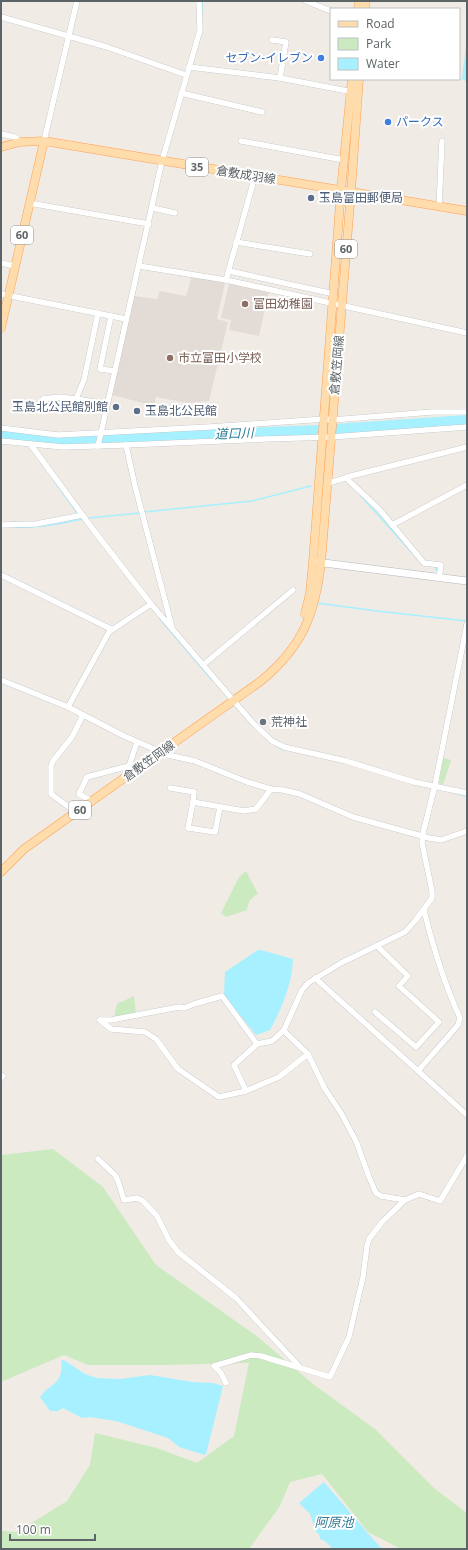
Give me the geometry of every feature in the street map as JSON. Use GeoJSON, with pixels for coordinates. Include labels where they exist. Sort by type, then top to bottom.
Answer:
{"type":"FeatureCollection","features":[{"type":"Feature","properties":{"kind":"main road","name":"倉敷笠岡線"},"geometry":{"type":"LineString","coordinates":[[1,872],[24,849],[77,813],[274,670],[294,646],[303,632],[318,588],[317,563],[328,420],[338,304],[351,192],[354,92],[352,80]]}},
{"type":"Feature","properties":{"kind":"main road","name":"倉敷笠岡線"},"geometry":{"type":"LineString","coordinates":[[338,304],[334,294],[341,190],[354,92],[359,80]]}},
{"type":"Feature","properties":{"kind":"main road","name":"倉敷成羽線"},"geometry":{"type":"LineString","coordinates":[[1,147],[20,142],[44,141],[467,212]]}},
{"type":"Feature","properties":{"kind":"main road","name":"60"},"geometry":{"type":"LineString","coordinates":[[1,324],[5,295],[15,266],[44,141]]}},
{"type":"Feature","properties":{"kind":"main road","name":"倉敷笠岡線"},"geometry":{"type":"LineString","coordinates":[[317,563],[328,483],[327,438]]}},
{"type":"Feature","properties":{"kind":"street"},"geometry":{"type":"LineString","coordinates":[[44,141],[77,1]]}},
{"type":"Feature","properties":{"kind":"street"},"geometry":{"type":"LineString","coordinates":[[98,446],[126,319],[153,208],[162,161],[200,30],[199,1]]}},
{"type":"Feature","properties":{"kind":"street"},"geometry":{"type":"LineString","coordinates":[[306,1],[330,11]]}},
{"type":"Feature","properties":{"kind":"street"},"geometry":{"type":"LineString","coordinates":[[1,17],[107,47],[186,75]]}},
{"type":"Feature","properties":{"kind":"street"},"geometry":{"type":"LineString","coordinates":[[272,40],[286,42],[280,78]]}},
{"type":"Feature","properties":{"kind":"street"},"geometry":{"type":"LineString","coordinates":[[189,67],[280,78],[354,92]]}},
{"type":"Feature","properties":{"kind":"street"},"geometry":{"type":"LineString","coordinates":[[181,93],[262,112]]}},
{"type":"Feature","properties":{"kind":"street"},"geometry":{"type":"LineString","coordinates":[[1,134],[15,137],[20,142]]}},
{"type":"Feature","properties":{"kind":"street"},"geometry":{"type":"LineString","coordinates":[[241,141],[344,160]]}},
{"type":"Feature","properties":{"kind":"street"},"geometry":{"type":"LineString","coordinates":[[439,207],[442,141]]}},
{"type":"Feature","properties":{"kind":"street"},"geometry":{"type":"LineString","coordinates":[[226,280],[255,176]]}},
{"type":"Feature","properties":{"kind":"street"},"geometry":{"type":"LineString","coordinates":[[30,203],[149,224]]}},
{"type":"Feature","properties":{"kind":"street"},"geometry":{"type":"LineString","coordinates":[[153,208],[175,213]]}},
{"type":"Feature","properties":{"kind":"street"},"geometry":{"type":"LineString","coordinates":[[236,242],[310,254]]}},
{"type":"Feature","properties":{"kind":"street"},"geometry":{"type":"LineString","coordinates":[[1,263],[15,266]]}},
{"type":"Feature","properties":{"kind":"street"},"geometry":{"type":"LineString","coordinates":[[139,266],[226,280],[467,333]]}},
{"type":"Feature","properties":{"kind":"street"},"geometry":{"type":"LineString","coordinates":[[229,270],[334,294]]}},
{"type":"Feature","properties":{"kind":"street"},"geometry":{"type":"LineString","coordinates":[[5,295],[126,319]]}},
{"type":"Feature","properties":{"kind":"street"},"geometry":{"type":"LineString","coordinates":[[76,399],[84,380],[98,313]]}},
{"type":"Feature","properties":{"kind":"street"},"geometry":{"type":"LineString","coordinates":[[111,316],[100,368],[115,371]]}},
{"type":"Feature","properties":{"kind":"street"},"geometry":{"type":"LineString","coordinates":[[43,398],[59,397],[107,404]]}},
{"type":"Feature","properties":{"kind":"street"},"geometry":{"type":"LineString","coordinates":[[1,428],[58,435],[101,434],[432,412],[467,412]]}},
{"type":"Feature","properties":{"kind":"street"},"geometry":{"type":"LineString","coordinates":[[1,441],[63,447],[98,446],[191,441],[327,438],[467,427]]}},
{"type":"Feature","properties":{"kind":"street"},"geometry":{"type":"LineString","coordinates":[[31,445],[150,605],[172,628],[233,700],[267,737],[284,747],[346,761],[434,787],[467,793]]}},
{"type":"Feature","properties":{"kind":"street"},"geometry":{"type":"LineString","coordinates":[[126,445],[141,512],[172,628]]}},
{"type":"Feature","properties":{"kind":"street"},"geometry":{"type":"LineString","coordinates":[[328,483],[344,479],[347,476],[467,447]]}},
{"type":"Feature","properties":{"kind":"street"},"geometry":{"type":"LineString","coordinates":[[344,479],[367,497],[424,563],[441,565],[439,578]]}},
{"type":"Feature","properties":{"kind":"street"},"geometry":{"type":"LineString","coordinates":[[391,524],[467,484]]}},
{"type":"Feature","properties":{"kind":"street"},"geometry":{"type":"LineString","coordinates":[[1,525],[36,524],[80,517],[83,515]]}},
{"type":"Feature","properties":{"kind":"street"},"geometry":{"type":"LineString","coordinates":[[317,563],[467,581]]}},
{"type":"Feature","properties":{"kind":"street"},"geometry":{"type":"LineString","coordinates":[[1,575],[112,629]]}},
{"type":"Feature","properties":{"kind":"street"},"geometry":{"type":"LineString","coordinates":[[203,665],[293,590]]}},
{"type":"Feature","properties":{"kind":"street"},"geometry":{"type":"LineString","coordinates":[[68,707],[109,632],[150,605]]}},
{"type":"Feature","properties":{"kind":"street"},"geometry":{"type":"LineString","coordinates":[[246,1091],[234,1065],[257,1044],[272,1041],[284,1030],[302,990],[308,983],[405,932],[424,910],[432,895],[424,857],[422,837],[434,787],[467,624]]}},
{"type":"Feature","properties":{"kind":"street"},"geometry":{"type":"LineString","coordinates":[[1,680],[68,707],[137,742],[161,752],[194,761],[247,782],[271,789],[300,794],[352,817],[422,837],[441,840],[467,831]]}},
{"type":"Feature","properties":{"kind":"street"},"geometry":{"type":"LineString","coordinates":[[77,813],[51,794],[51,766],[72,737],[83,715]]}},
{"type":"Feature","properties":{"kind":"street"},"geometry":{"type":"LineString","coordinates":[[88,798],[79,794],[87,777],[129,766],[137,742]]}},
{"type":"Feature","properties":{"kind":"street"},"geometry":{"type":"LineString","coordinates":[[170,788],[194,792],[188,828],[214,832],[220,806]]}},
{"type":"Feature","properties":{"kind":"street"},"geometry":{"type":"LineString","coordinates":[[193,802],[244,811],[256,809],[271,789]]}},
{"type":"Feature","properties":{"kind":"street"},"geometry":{"type":"LineString","coordinates":[[418,1071],[458,1025],[460,1018],[431,941],[424,910]]}},
{"type":"Feature","properties":{"kind":"street"},"geometry":{"type":"LineString","coordinates":[[375,1012],[416,1047],[439,1022],[399,986],[408,976],[377,946]]}},
{"type":"Feature","properties":{"kind":"street"},"geometry":{"type":"LineString","coordinates":[[315,978],[467,1115]]}},
{"type":"Feature","properties":{"kind":"street"},"geometry":{"type":"LineString","coordinates":[[257,1044],[222,996],[184,1008],[179,1007],[163,1012],[155,1012],[111,1020],[100,1020],[111,1029],[145,1032],[156,1039],[178,1069],[219,1097],[246,1091],[279,1077],[308,1054]]}},
{"type":"Feature","properties":{"kind":"street"},"geometry":{"type":"LineString","coordinates":[[284,1030],[308,1054],[325,1089],[341,1113],[356,1141],[368,1177],[376,1193],[381,1196],[405,1200]]}},
{"type":"Feature","properties":{"kind":"street"},"geometry":{"type":"LineString","coordinates":[[226,1383],[221,1373],[214,1366],[251,1355],[261,1356],[299,1366],[314,1373],[330,1377],[349,1337],[363,1277],[368,1242],[383,1221],[405,1200],[419,1194],[440,1201],[467,1156]]}},
{"type":"Feature","properties":{"kind":"street"},"geometry":{"type":"LineString","coordinates":[[98,1159],[115,1175],[124,1200],[136,1198],[143,1201],[157,1216],[169,1240],[178,1252],[246,1308],[299,1366]]}},
{"type":"Feature","properties":{"kind":"shaded area","name":"市立富田小学校"},"geometry":{"type":"Polygon","coordinates":[[[192,276],[225,283],[217,319],[228,322],[209,401],[187,403],[156,397],[154,406],[112,395],[134,296],[157,299],[160,291],[186,296],[192,276]]]}},
{"type":"Feature","properties":{"kind":"shaded area","name":"富田幼稚園"},"geometry":{"type":"Polygon","coordinates":[[[229,284],[269,291],[259,336],[229,330],[231,320],[221,318],[229,284]]]}},
{"type":"Feature","properties":{"kind":"green space"},"geometry":{"type":"Polygon","coordinates":[[[443,758],[451,760],[443,785],[439,783],[443,758]]]}},
{"type":"Feature","properties":{"kind":"green space"},"geometry":{"type":"Polygon","coordinates":[[[246,871],[258,894],[250,900],[247,910],[226,917],[221,913],[239,877],[246,871]]]}},
{"type":"Feature","properties":{"kind":"green space"},"geometry":{"type":"Polygon","coordinates":[[[134,996],[136,1014],[114,1018],[117,1004],[134,996]]]}},
{"type":"Feature","properties":{"kind":"green space"},"geometry":{"type":"Polygon","coordinates":[[[53,1149],[103,1187],[156,1265],[258,1337],[313,1384],[375,1429],[435,1489],[467,1513],[467,1549],[401,1549],[368,1532],[322,1474],[290,1482],[280,1506],[249,1549],[1,1549],[1,1531],[17,1532],[67,1501],[90,1465],[95,1433],[157,1448],[197,1463],[234,1436],[249,1363],[88,1365],[64,1355],[1,1382],[1,1155],[53,1149]]]}},
{"type":"Feature","properties":{"kind":"water"},"geometry":{"type":"Polygon","coordinates":[[[467,37],[467,82],[462,79],[467,37]]]}},
{"type":"Feature","properties":{"kind":"water"},"geometry":{"type":"Polygon","coordinates":[[[258,950],[293,959],[291,978],[274,1022],[270,1030],[256,1035],[224,995],[225,972],[258,950]]]}},
{"type":"Feature","properties":{"kind":"water"},"geometry":{"type":"Polygon","coordinates":[[[61,1360],[64,1360],[85,1374],[97,1378],[120,1379],[150,1375],[193,1382],[213,1383],[223,1386],[206,1454],[205,1455],[179,1447],[168,1438],[116,1421],[90,1417],[82,1418],[63,1408],[58,1411],[50,1411],[40,1397],[56,1382],[60,1376],[62,1369],[61,1360]]]}},
{"type":"Feature","properties":{"kind":"water","name":"阿原池"},"geometry":{"type":"Polygon","coordinates":[[[324,1482],[382,1549],[331,1549],[325,1541],[320,1539],[310,1514],[299,1503],[324,1482]]]}},
{"type":"Feature","properties":{"kind":"waterway"},"geometry":{"type":"LineString","coordinates":[[202,1],[202,12]]}},
{"type":"Feature","properties":{"kind":"waterway","name":"道口川"},"geometry":{"type":"LineString","coordinates":[[1,434],[83,442],[117,438],[319,430],[467,420]]}},
{"type":"Feature","properties":{"kind":"waterway"},"geometry":{"type":"LineString","coordinates":[[54,481],[78,514]]}},
{"type":"Feature","properties":{"kind":"waterway"},"geometry":{"type":"LineString","coordinates":[[144,512],[252,501],[311,486]]}},
{"type":"Feature","properties":{"kind":"waterway"},"geometry":{"type":"LineString","coordinates":[[361,496],[423,565]]}},
{"type":"Feature","properties":{"kind":"waterway"},"geometry":{"type":"LineString","coordinates":[[88,518],[140,513]]}},
{"type":"Feature","properties":{"kind":"waterway"},"geometry":{"type":"LineString","coordinates":[[11,527],[46,526],[82,519]]}},
{"type":"Feature","properties":{"kind":"waterway"},"geometry":{"type":"LineString","coordinates":[[436,567],[437,571]]}},
{"type":"Feature","properties":{"kind":"waterway"},"geometry":{"type":"LineString","coordinates":[[317,603],[467,621]]}},
{"type":"Feature","properties":{"kind":"waterway"},"geometry":{"type":"LineString","coordinates":[[160,619],[212,680]]}},
{"type":"Feature","properties":{"kind":"waterway"},"geometry":{"type":"LineString","coordinates":[[276,746],[284,750]]}},
{"type":"Feature","properties":{"kind":"waterway"},"geometry":{"type":"LineString","coordinates":[[458,794],[467,796]]}},
{"type":"Feature","properties":{"kind":"place","name":"セブン-イレブン"},"geometry":{"type":"Point","coordinates":[321,58]}},
{"type":"Feature","properties":{"kind":"place","name":"パークス"},"geometry":{"type":"Point","coordinates":[388,122]}},
{"type":"Feature","properties":{"kind":"place","name":"玉島富田郵便局"},"geometry":{"type":"Point","coordinates":[311,198]}},
{"type":"Feature","properties":{"kind":"place","name":"富田幼稚園"},"geometry":{"type":"Point","coordinates":[245,304]}},
{"type":"Feature","properties":{"kind":"place","name":"市立富田小学校"},"geometry":{"type":"Point","coordinates":[170,358]}},
{"type":"Feature","properties":{"kind":"place","name":"玉島北公民館別館"},"geometry":{"type":"Point","coordinates":[116,407]}},
{"type":"Feature","properties":{"kind":"place","name":"玉島北公民館"},"geometry":{"type":"Point","coordinates":[137,411]}},
{"type":"Feature","properties":{"kind":"place","name":"荒神社"},"geometry":{"type":"Point","coordinates":[263,722]}}]}
